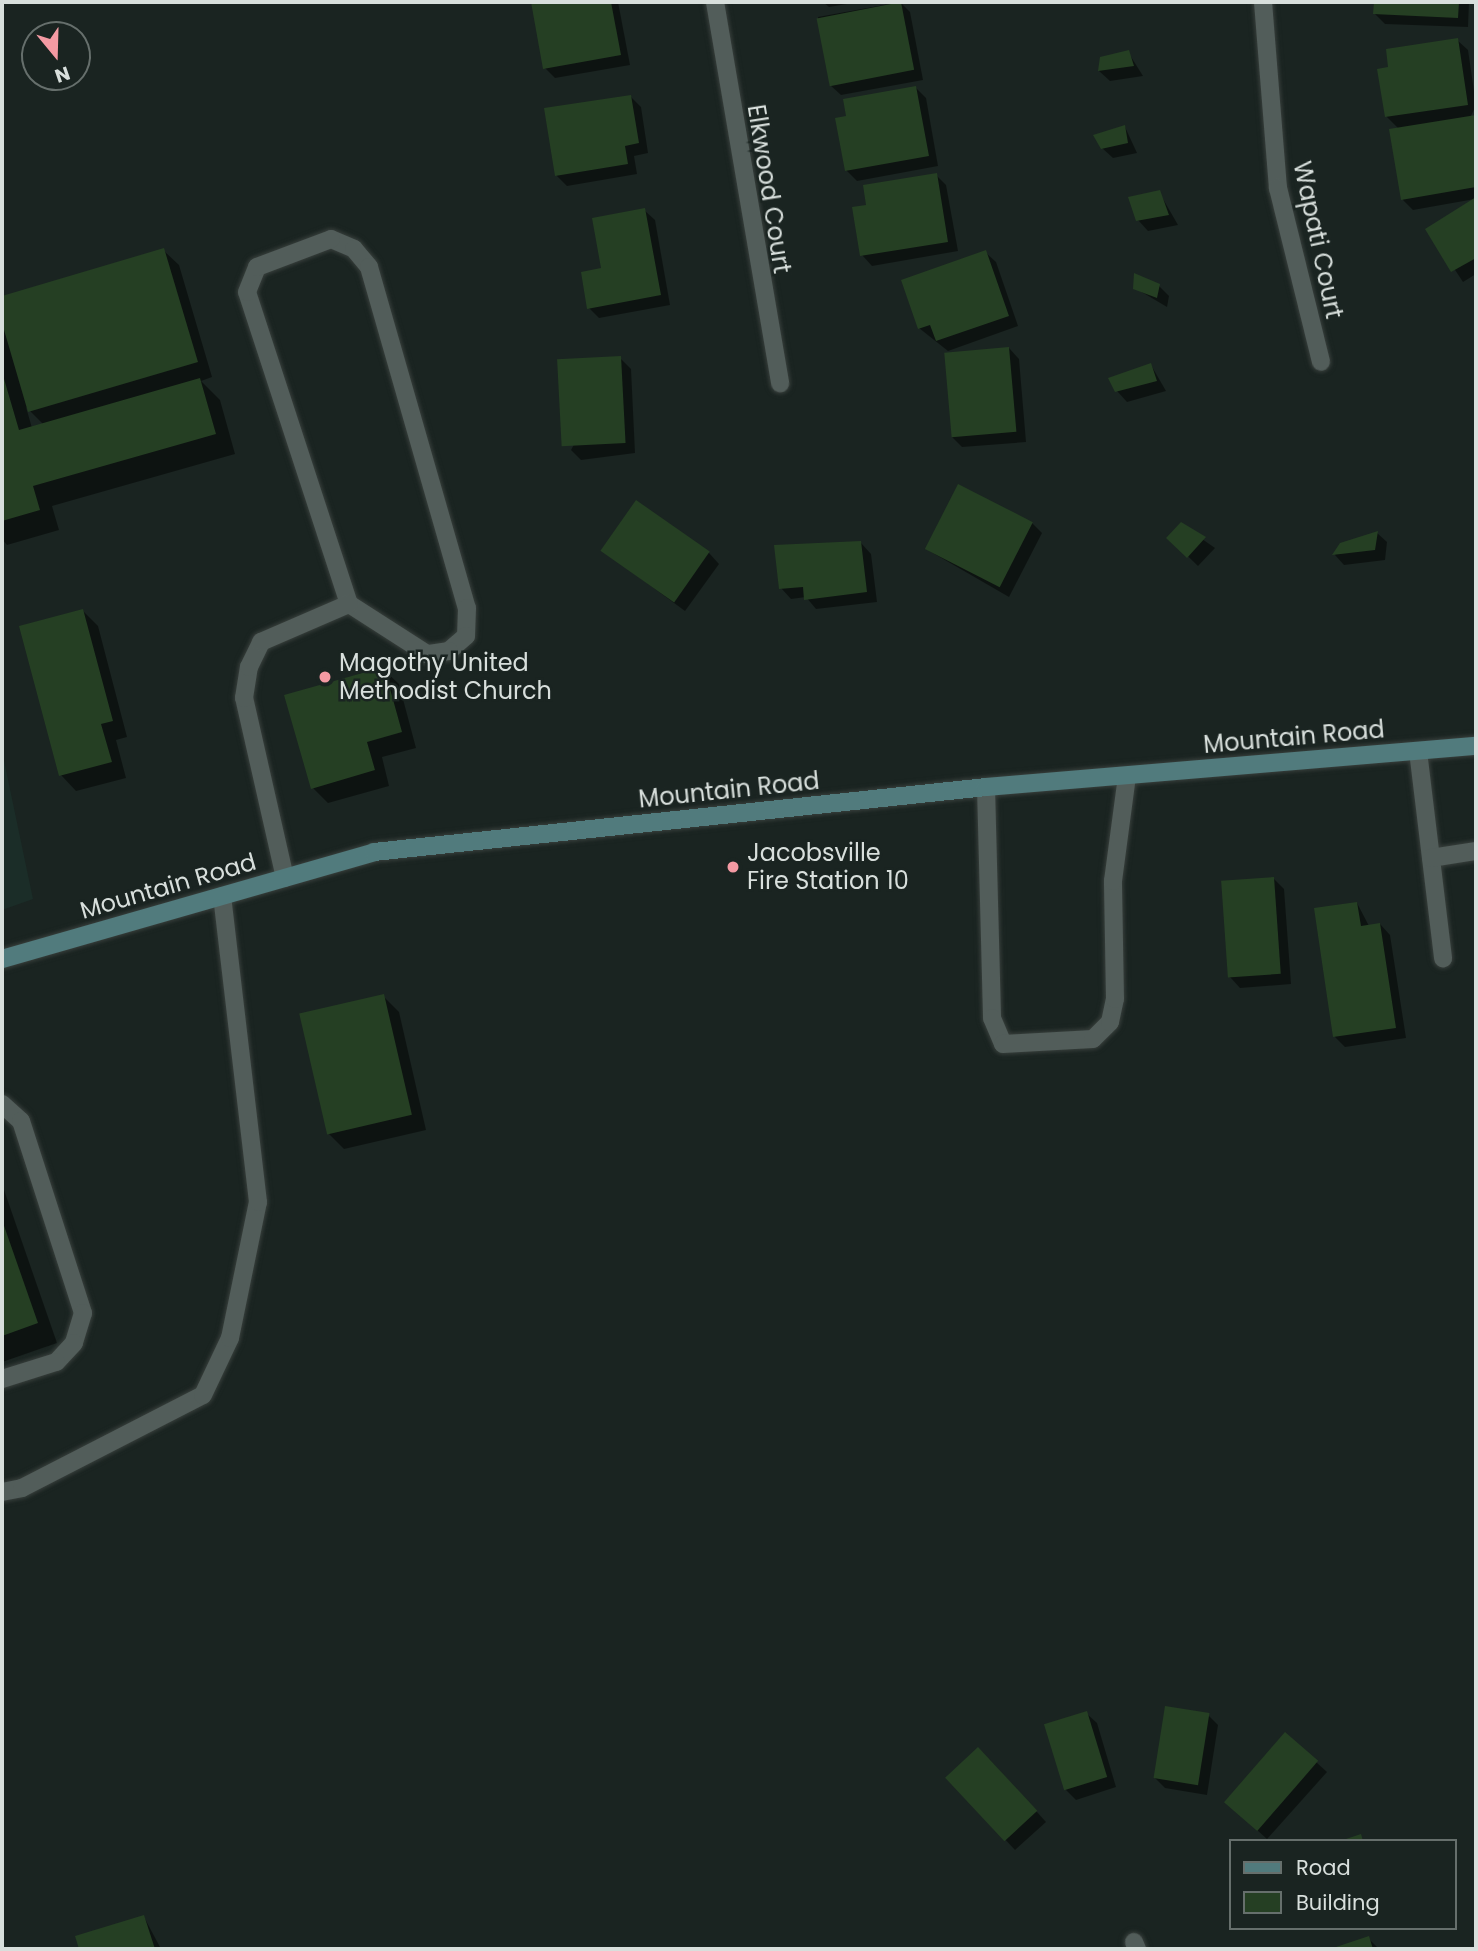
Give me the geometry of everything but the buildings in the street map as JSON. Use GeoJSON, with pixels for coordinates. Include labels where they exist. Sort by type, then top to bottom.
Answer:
{"type":"FeatureCollection","features":[{"type":"Feature","properties":{"kind":"main road","name":"Mountain Road"},"geometry":{"type":"LineString","coordinates":[[2,960],[374,852],[986,787],[1476,746]]}},
{"type":"Feature","properties":{"kind":"street","name":"Elkwood Court"},"geometry":{"type":"LineString","coordinates":[[715,2],[780,383]]}},
{"type":"Feature","properties":{"kind":"street","name":"Wapati Court"},"geometry":{"type":"LineString","coordinates":[[1263,2],[1278,188],[1321,362]]}},
{"type":"Feature","properties":{"kind":"street"},"geometry":{"type":"LineString","coordinates":[[331,239],[354,249],[369,267],[467,608],[466,636],[449,651],[427,654],[349,604],[247,292],[257,267],[331,239]]}},
{"type":"Feature","properties":{"kind":"street"},"geometry":{"type":"LineString","coordinates":[[285,878],[244,698],[248,667],[261,642],[349,604]]}},
{"type":"Feature","properties":{"kind":"street"},"geometry":{"type":"LineString","coordinates":[[1418,751],[1443,960]]}},
{"type":"Feature","properties":{"kind":"street"},"geometry":{"type":"LineString","coordinates":[[986,787],[992,1018],[1003,1044],[1093,1039],[1110,1023],[1115,999],[1113,881],[1127,775]]}},
{"type":"Feature","properties":{"kind":"street"},"geometry":{"type":"LineString","coordinates":[[1431,858],[1476,852]]}},
{"type":"Feature","properties":{"kind":"street"},"geometry":{"type":"LineString","coordinates":[[2,1492],[22,1488],[203,1395],[230,1338],[258,1202],[222,896]]}},
{"type":"Feature","properties":{"kind":"street"},"geometry":{"type":"LineString","coordinates":[[2,1104],[21,1121],[83,1313],[75,1343],[56,1362],[2,1379]]}},
{"type":"Feature","properties":{"kind":"shaded area"},"geometry":{"type":"Polygon","coordinates":[[[2,751],[33,899],[2,910],[2,751]]]}},
{"type":"Feature","properties":{"kind":"place","name":"Magothy United Methodist Church"},"geometry":{"type":"Point","coordinates":[325,677]}},
{"type":"Feature","properties":{"kind":"place","name":"Jacobsville Fire Station 10"},"geometry":{"type":"Point","coordinates":[733,867]}}]}
